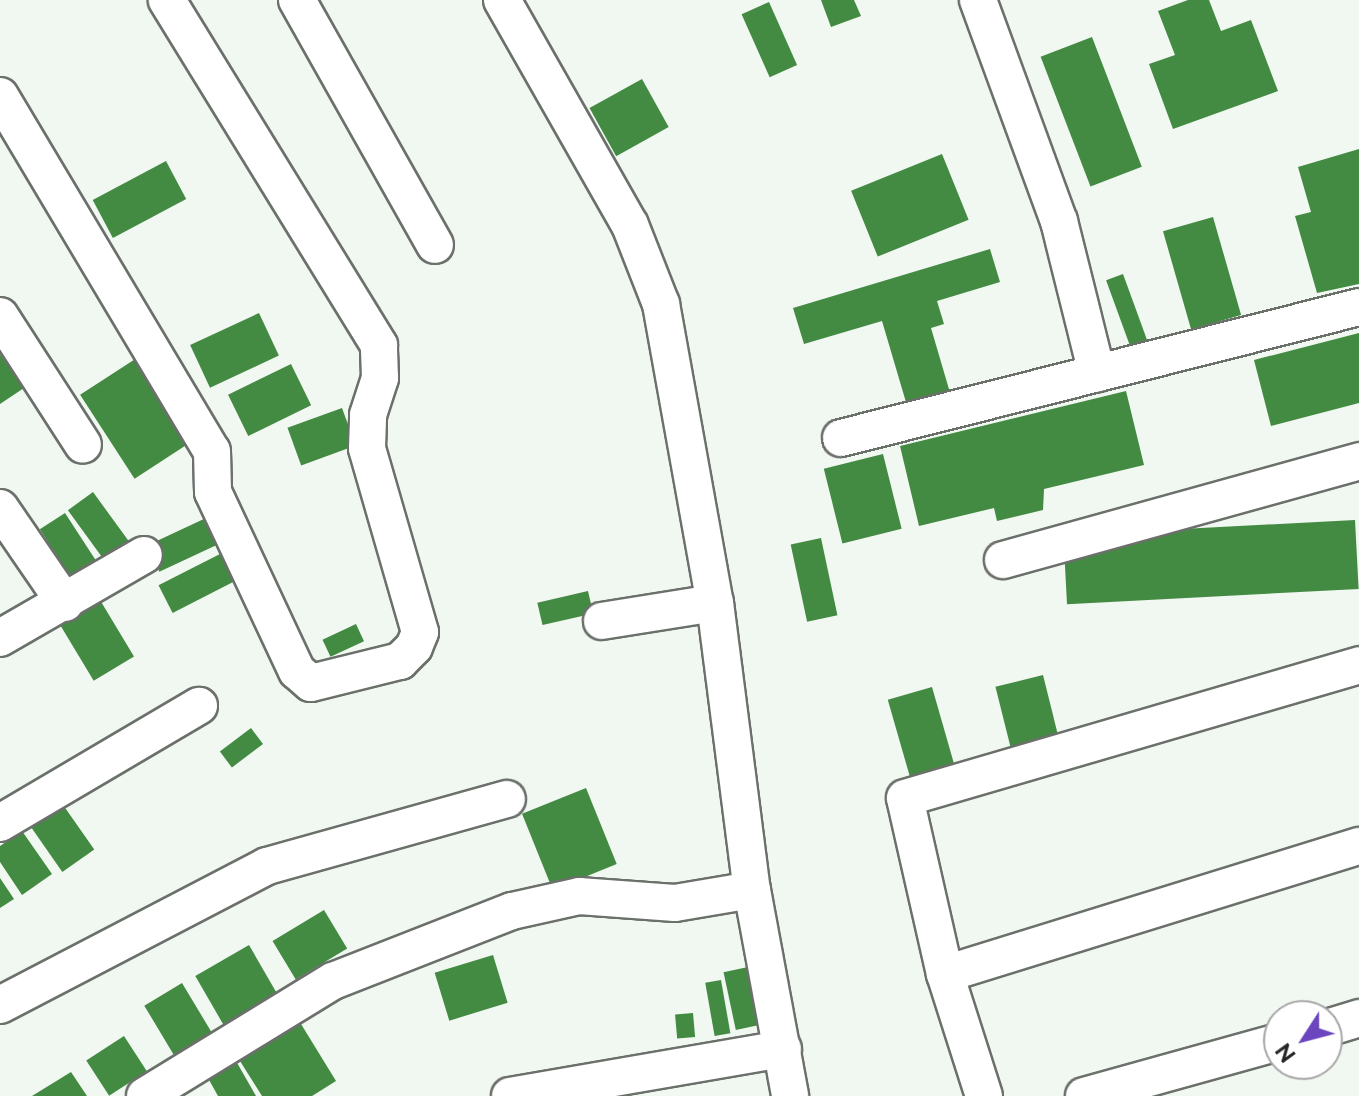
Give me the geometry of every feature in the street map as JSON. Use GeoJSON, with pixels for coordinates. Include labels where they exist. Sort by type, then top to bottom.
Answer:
{"type":"FeatureCollection","features":[{"type":"Feature","properties":{"kind":"street"},"geometry":{"type":"LineString","coordinates":[[0,96],[212,451],[213,492],[297,671],[311,683],[400,661],[420,632],[367,448],[368,415],[380,378],[379,345],[167,0]]}},
{"type":"Feature","properties":{"kind":"street"},"geometry":{"type":"LineString","coordinates":[[297,0],[435,245]]}},
{"type":"Feature","properties":{"kind":"street"},"geometry":{"type":"LineString","coordinates":[[502,0],[630,225],[661,304],[715,603],[752,890],[790,1096]]}},
{"type":"Feature","properties":{"kind":"street"},"geometry":{"type":"LineString","coordinates":[[978,0],[1059,221],[1097,373]]}},
{"type":"Feature","properties":{"kind":"street"},"geometry":{"type":"LineString","coordinates":[[841,438],[1359,307]]}},
{"type":"Feature","properties":{"kind":"street"},"geometry":{"type":"LineString","coordinates":[[0,316],[83,445]]}},
{"type":"Feature","properties":{"kind":"street"},"geometry":{"type":"LineString","coordinates":[[1003,560],[1359,461]]}},
{"type":"Feature","properties":{"kind":"street"},"geometry":{"type":"LineString","coordinates":[[0,508],[65,603]]}},
{"type":"Feature","properties":{"kind":"street"},"geometry":{"type":"LineString","coordinates":[[0,638],[144,555]]}},
{"type":"Feature","properties":{"kind":"street"},"geometry":{"type":"LineString","coordinates":[[602,621],[715,603]]}},
{"type":"Feature","properties":{"kind":"street"},"geometry":{"type":"LineString","coordinates":[[984,1096],[945,974],[905,798],[1359,665]]}},
{"type":"Feature","properties":{"kind":"street"},"geometry":{"type":"LineString","coordinates":[[0,823],[199,706]]}},
{"type":"Feature","properties":{"kind":"street"},"geometry":{"type":"LineString","coordinates":[[0,1005],[267,866],[507,799]]}},
{"type":"Feature","properties":{"kind":"street"},"geometry":{"type":"LineString","coordinates":[[945,974],[1359,846]]}},
{"type":"Feature","properties":{"kind":"street"},"geometry":{"type":"LineString","coordinates":[[145,1096],[333,981],[512,911],[579,896],[675,903],[752,890]]}},
{"type":"Feature","properties":{"kind":"street"},"geometry":{"type":"LineString","coordinates":[[1084,1096],[1263,1046]]}},
{"type":"Feature","properties":{"kind":"street"},"geometry":{"type":"LineString","coordinates":[[510,1096],[783,1049]]}},
{"type":"Feature","properties":{"kind":"building"},"geometry":{"type":"Polygon","coordinates":[[[821,0],[854,0],[861,16],[831,27],[821,0]]]}},
{"type":"Feature","properties":{"kind":"building"},"geometry":{"type":"Polygon","coordinates":[[[1188,0],[1209,0],[1221,31],[1251,20],[1278,91],[1173,129],[1149,64],[1175,55],[1158,11],[1188,0]]]}},
{"type":"Feature","properties":{"kind":"building"},"geometry":{"type":"Polygon","coordinates":[[[769,2],[797,65],[770,77],[742,14],[769,2]]]}},
{"type":"Feature","properties":{"kind":"building"},"geometry":{"type":"Polygon","coordinates":[[[1092,37],[1142,167],[1090,186],[1041,57],[1092,37]]]}},
{"type":"Feature","properties":{"kind":"building"},"geometry":{"type":"Polygon","coordinates":[[[642,79],[669,127],[616,156],[590,108],[642,79]]]}},
{"type":"Feature","properties":{"kind":"building"},"geometry":{"type":"Polygon","coordinates":[[[1359,149],[1359,284],[1317,293],[1295,216],[1311,212],[1298,167],[1359,149]]]}},
{"type":"Feature","properties":{"kind":"building"},"geometry":{"type":"Polygon","coordinates":[[[942,154],[969,220],[878,257],[851,191],[942,154]]]}},
{"type":"Feature","properties":{"kind":"building"},"geometry":{"type":"Polygon","coordinates":[[[166,161],[186,199],[113,238],[93,200],[166,161]]]}},
{"type":"Feature","properties":{"kind":"building"},"geometry":{"type":"Polygon","coordinates":[[[1213,217],[1241,315],[1191,329],[1163,231],[1213,217]]]}},
{"type":"Feature","properties":{"kind":"building"},"geometry":{"type":"Polygon","coordinates":[[[990,249],[1000,282],[937,301],[944,324],[931,328],[951,396],[908,409],[882,321],[804,344],[793,308],[990,249]]]}},
{"type":"Feature","properties":{"kind":"building"},"geometry":{"type":"Polygon","coordinates":[[[1123,274],[1149,346],[1132,353],[1106,280],[1123,274]]]}},
{"type":"Feature","properties":{"kind":"building"},"geometry":{"type":"Polygon","coordinates":[[[259,313],[279,356],[210,388],[190,345],[259,313]]]}},
{"type":"Feature","properties":{"kind":"building"},"geometry":{"type":"Polygon","coordinates":[[[1359,333],[1359,403],[1271,426],[1254,360],[1359,333]]]}},
{"type":"Feature","properties":{"kind":"building"},"geometry":{"type":"Polygon","coordinates":[[[0,354],[24,388],[0,404],[0,354]]]}},
{"type":"Feature","properties":{"kind":"building"},"geometry":{"type":"Polygon","coordinates":[[[143,354],[197,438],[135,479],[80,395],[143,354]]]}},
{"type":"Feature","properties":{"kind":"building"},"geometry":{"type":"Polygon","coordinates":[[[291,364],[311,405],[248,436],[228,395],[291,364]]]}},
{"type":"Feature","properties":{"kind":"building"},"geometry":{"type":"Polygon","coordinates":[[[1126,391],[1144,465],[1044,489],[1043,510],[997,521],[994,508],[919,526],[900,446],[1126,391]]]}},
{"type":"Feature","properties":{"kind":"building"},"geometry":{"type":"Polygon","coordinates":[[[342,408],[356,446],[301,465],[287,428],[342,408]]]}},
{"type":"Feature","properties":{"kind":"building"},"geometry":{"type":"Polygon","coordinates":[[[883,454],[902,529],[842,543],[824,469],[883,454]]]}},
{"type":"Feature","properties":{"kind":"building"},"geometry":{"type":"Polygon","coordinates":[[[93,492],[134,548],[108,566],[68,510],[93,492]]]}},
{"type":"Feature","properties":{"kind":"building"},"geometry":{"type":"Polygon","coordinates":[[[65,513],[98,563],[73,580],[40,529],[65,513]]]}},
{"type":"Feature","properties":{"kind":"building"},"geometry":{"type":"Polygon","coordinates":[[[206,518],[218,544],[159,572],[147,545],[206,518]]]}},
{"type":"Feature","properties":{"kind":"building"},"geometry":{"type":"Polygon","coordinates":[[[1355,520],[1359,589],[1067,604],[1063,535],[1355,520]]]}},
{"type":"Feature","properties":{"kind":"building"},"geometry":{"type":"Polygon","coordinates":[[[821,538],[837,615],[807,622],[791,544],[821,538]]]}},
{"type":"Feature","properties":{"kind":"building"},"geometry":{"type":"Polygon","coordinates":[[[220,554],[234,582],[173,613],[159,585],[220,554]]]}},
{"type":"Feature","properties":{"kind":"building"},"geometry":{"type":"Polygon","coordinates":[[[588,591],[593,613],[543,625],[537,603],[588,591]]]}},
{"type":"Feature","properties":{"kind":"building"},"geometry":{"type":"Polygon","coordinates":[[[100,600],[134,657],[94,681],[60,624],[100,600]]]}},
{"type":"Feature","properties":{"kind":"building"},"geometry":{"type":"Polygon","coordinates":[[[356,624],[364,641],[330,657],[322,640],[356,624]]]}},
{"type":"Feature","properties":{"kind":"building"},"geometry":{"type":"Polygon","coordinates":[[[1043,675],[1059,740],[1012,752],[995,687],[1043,675]]]}},
{"type":"Feature","properties":{"kind":"building"},"geometry":{"type":"Polygon","coordinates":[[[932,687],[954,765],[910,778],[888,700],[932,687]]]}},
{"type":"Feature","properties":{"kind":"building"},"geometry":{"type":"Polygon","coordinates":[[[251,728],[263,744],[232,767],[220,751],[251,728]]]}},
{"type":"Feature","properties":{"kind":"building"},"geometry":{"type":"Polygon","coordinates":[[[586,788],[617,864],[553,890],[522,814],[586,788]]]}},
{"type":"Feature","properties":{"kind":"building"},"geometry":{"type":"Polygon","coordinates":[[[61,802],[94,850],[62,872],[29,824],[61,802]]]}},
{"type":"Feature","properties":{"kind":"building"},"geometry":{"type":"Polygon","coordinates":[[[22,831],[52,874],[22,895],[0,862],[0,846],[22,831]]]}},
{"type":"Feature","properties":{"kind":"building"},"geometry":{"type":"Polygon","coordinates":[[[0,878],[14,899],[0,908],[0,878]]]}},
{"type":"Feature","properties":{"kind":"building"},"geometry":{"type":"Polygon","coordinates":[[[324,910],[347,949],[296,979],[273,941],[324,910]]]}},
{"type":"Feature","properties":{"kind":"building"},"geometry":{"type":"Polygon","coordinates":[[[249,945],[278,995],[224,1026],[195,976],[249,945]]]}},
{"type":"Feature","properties":{"kind":"building"},"geometry":{"type":"Polygon","coordinates":[[[493,955],[508,1003],[449,1021],[435,973],[493,955]]]}},
{"type":"Feature","properties":{"kind":"building"},"geometry":{"type":"Polygon","coordinates":[[[748,967],[760,1025],[736,1030],[724,972],[748,967]]]}},
{"type":"Feature","properties":{"kind":"building"},"geometry":{"type":"Polygon","coordinates":[[[721,980],[730,1033],[715,1036],[705,983],[721,980]]]}},
{"type":"Feature","properties":{"kind":"building"},"geometry":{"type":"Polygon","coordinates":[[[182,983],[212,1033],[174,1055],[144,1006],[182,983]]]}},
{"type":"Feature","properties":{"kind":"building"},"geometry":{"type":"Polygon","coordinates":[[[693,1013],[695,1037],[677,1038],[675,1015],[693,1013]]]}},
{"type":"Feature","properties":{"kind":"building"},"geometry":{"type":"Polygon","coordinates":[[[301,1024],[336,1081],[312,1096],[262,1096],[240,1061],[301,1024]]]}},
{"type":"Feature","properties":{"kind":"building"},"geometry":{"type":"Polygon","coordinates":[[[124,1036],[147,1071],[109,1096],[86,1061],[124,1036]]]}},
{"type":"Feature","properties":{"kind":"building"},"geometry":{"type":"Polygon","coordinates":[[[236,1061],[256,1096],[218,1096],[208,1078],[236,1061]]]}},
{"type":"Feature","properties":{"kind":"building"},"geometry":{"type":"Polygon","coordinates":[[[71,1072],[87,1096],[32,1096],[71,1072]]]}}]}
